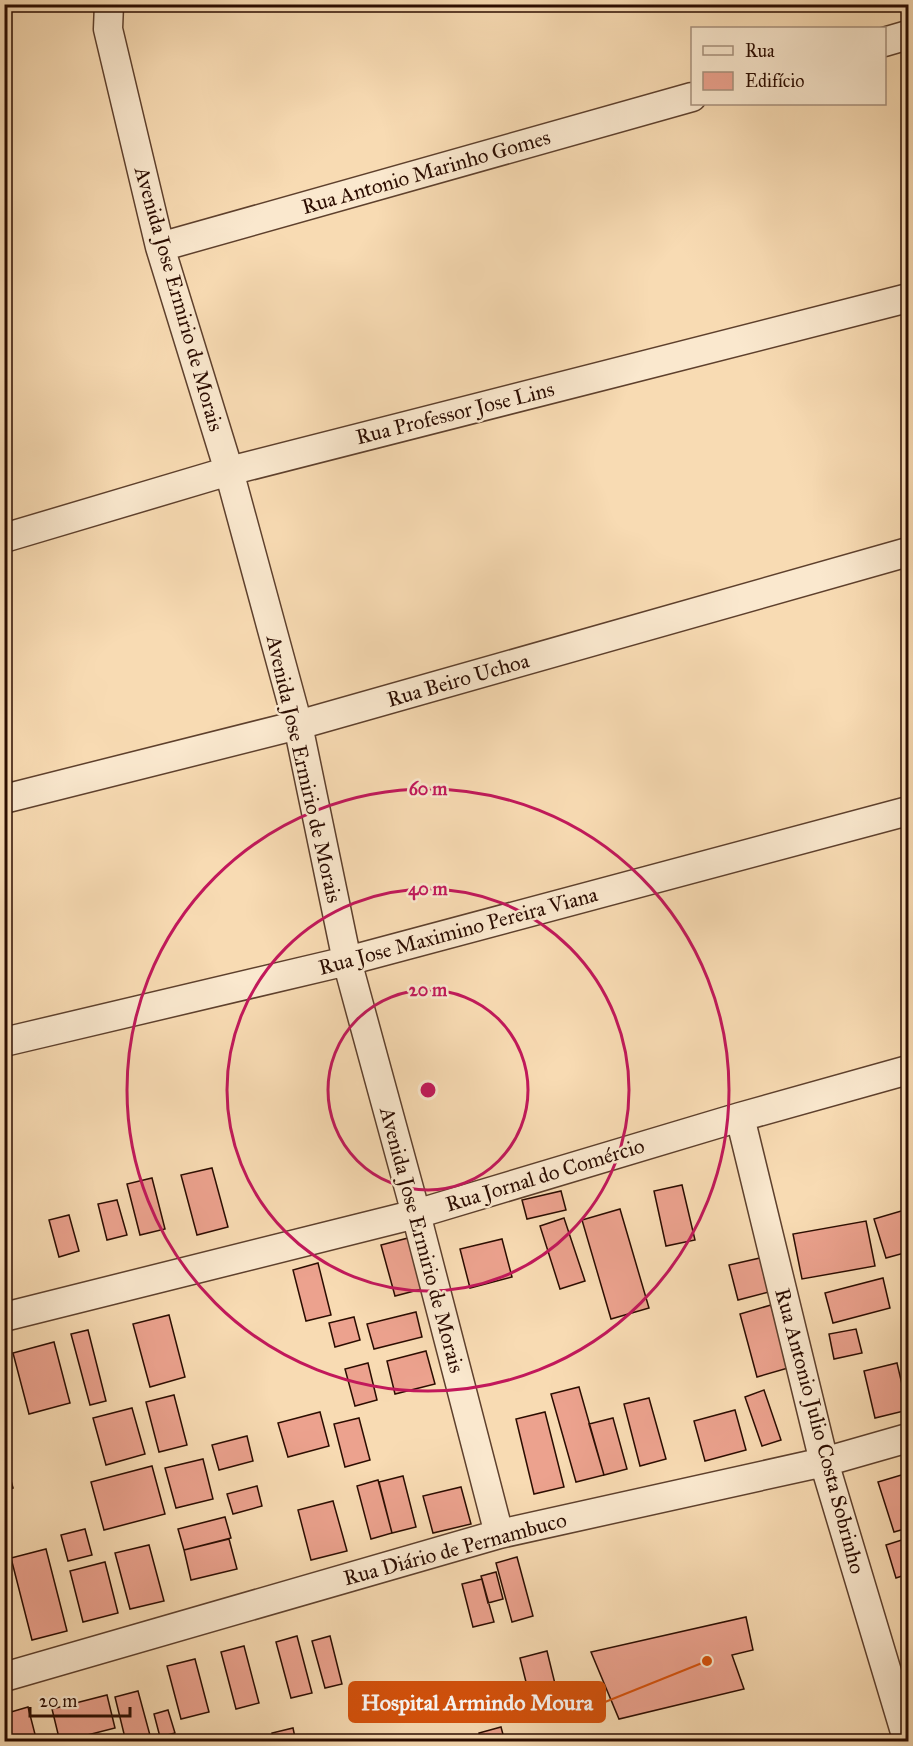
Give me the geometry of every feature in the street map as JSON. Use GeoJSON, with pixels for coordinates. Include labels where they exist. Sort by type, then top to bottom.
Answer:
{"type":"FeatureCollection","features":[{"type":"Feature","properties":{"kind":"street","name":"Avenida Jose Ermirio de Morais"},"geometry":{"type":"LineString","coordinates":[[110,4],[108,29],[160,247],[229,471],[298,726],[346,961],[416,1214],[499,1534]]}},
{"type":"Feature","properties":{"kind":"street"},"geometry":{"type":"LineString","coordinates":[[886,42],[909,35]]}},
{"type":"Feature","properties":{"kind":"street","name":"Rua Antonio Marinho Gomes"},"geometry":{"type":"LineString","coordinates":[[160,247],[691,98]]}},
{"type":"Feature","properties":{"kind":"street","name":"Rua Professor Jose Lins"},"geometry":{"type":"LineString","coordinates":[[4,538],[229,471],[909,298]]}},
{"type":"Feature","properties":{"kind":"street","name":"Rua Beiro Uchoa"},"geometry":{"type":"LineString","coordinates":[[4,799],[298,726],[909,552]]}},
{"type":"Feature","properties":{"kind":"street","name":"Rua Jose Maximino Pereira Viana"},"geometry":{"type":"LineString","coordinates":[[4,1042],[346,961],[909,811]]}},
{"type":"Feature","properties":{"kind":"street","name":"Rua Jornal do Comércio"},"geometry":{"type":"LineString","coordinates":[[4,1317],[416,1214],[740,1117],[909,1070]]}},
{"type":"Feature","properties":{"kind":"street","name":"Rua Antonio Julio Costa Sobrinho"},"geometry":{"type":"LineString","coordinates":[[740,1117],[824,1462],[908,1742]]}},
{"type":"Feature","properties":{"kind":"street","name":"Rua Diário de Pernambuco"},"geometry":{"type":"LineString","coordinates":[[4,1677],[499,1534],[824,1462],[909,1438]]}},
{"type":"Feature","properties":{"kind":"building"},"geometry":{"type":"Polygon","coordinates":[[[212,1168],[228,1227],[197,1235],[181,1175],[212,1168]]]}},
{"type":"Feature","properties":{"kind":"building"},"geometry":{"type":"Polygon","coordinates":[[[152,1178],[165,1229],[140,1235],[127,1184],[152,1178]]]}},
{"type":"Feature","properties":{"kind":"building"},"geometry":{"type":"Polygon","coordinates":[[[682,1185],[695,1240],[666,1246],[654,1191],[682,1185]]]}},
{"type":"Feature","properties":{"kind":"building"},"geometry":{"type":"Polygon","coordinates":[[[561,1191],[566,1210],[527,1219],[522,1200],[561,1191]]]}},
{"type":"Feature","properties":{"kind":"building"},"geometry":{"type":"Polygon","coordinates":[[[117,1200],[127,1235],[107,1240],[98,1204],[117,1200]]]}},
{"type":"Feature","properties":{"kind":"building"},"geometry":{"type":"Polygon","coordinates":[[[620,1209],[649,1308],[611,1319],[582,1220],[620,1209]]]}},
{"type":"Feature","properties":{"kind":"building"},"geometry":{"type":"Polygon","coordinates":[[[908,1209],[908,1252],[886,1258],[874,1219],[908,1209]]]}},
{"type":"Feature","properties":{"kind":"building"},"geometry":{"type":"Polygon","coordinates":[[[69,1215],[79,1251],[59,1257],[49,1220],[69,1215]]]}},
{"type":"Feature","properties":{"kind":"building"},"geometry":{"type":"Polygon","coordinates":[[[564,1218],[585,1281],[560,1289],[540,1226],[564,1218]]]}},
{"type":"Feature","properties":{"kind":"building"},"geometry":{"type":"Polygon","coordinates":[[[866,1221],[875,1266],[802,1279],[793,1234],[866,1221]]]}},
{"type":"Feature","properties":{"kind":"building"},"geometry":{"type":"Polygon","coordinates":[[[408,1238],[422,1289],[395,1296],[381,1245],[408,1238]]]}},
{"type":"Feature","properties":{"kind":"building"},"geometry":{"type":"Polygon","coordinates":[[[502,1239],[512,1277],[470,1288],[460,1249],[502,1239]]]}},
{"type":"Feature","properties":{"kind":"building"},"geometry":{"type":"Polygon","coordinates":[[[760,1258],[769,1292],[738,1300],[729,1265],[760,1258]]]}},
{"type":"Feature","properties":{"kind":"building"},"geometry":{"type":"Polygon","coordinates":[[[318,1263],[331,1315],[306,1321],[293,1270],[318,1263]]]}},
{"type":"Feature","properties":{"kind":"building"},"geometry":{"type":"Polygon","coordinates":[[[883,1278],[890,1308],[833,1323],[825,1293],[883,1278]]]}},
{"type":"Feature","properties":{"kind":"building"},"geometry":{"type":"Polygon","coordinates":[[[771,1305],[788,1368],[757,1377],[740,1314],[771,1305]]]}},
{"type":"Feature","properties":{"kind":"building"},"geometry":{"type":"Polygon","coordinates":[[[416,1312],[422,1337],[374,1349],[367,1324],[416,1312]]]}},
{"type":"Feature","properties":{"kind":"building"},"geometry":{"type":"Polygon","coordinates":[[[169,1315],[185,1377],[150,1387],[133,1324],[169,1315]]]}},
{"type":"Feature","properties":{"kind":"building"},"geometry":{"type":"Polygon","coordinates":[[[354,1317],[360,1340],[335,1347],[329,1323],[354,1317]]]}},
{"type":"Feature","properties":{"kind":"building"},"geometry":{"type":"Polygon","coordinates":[[[856,1329],[862,1353],[834,1359],[829,1334],[856,1329]]]}},
{"type":"Feature","properties":{"kind":"building"},"geometry":{"type":"Polygon","coordinates":[[[88,1330],[106,1401],[90,1405],[71,1334],[88,1330]]]}},
{"type":"Feature","properties":{"kind":"building"},"geometry":{"type":"Polygon","coordinates":[[[54,1342],[70,1403],[29,1414],[13,1353],[54,1342]]]}},
{"type":"Feature","properties":{"kind":"building"},"geometry":{"type":"Polygon","coordinates":[[[426,1351],[435,1384],[395,1394],[387,1361],[426,1351]]]}},
{"type":"Feature","properties":{"kind":"building"},"geometry":{"type":"Polygon","coordinates":[[[368,1363],[377,1400],[355,1406],[345,1369],[368,1363]]]}},
{"type":"Feature","properties":{"kind":"building"},"geometry":{"type":"Polygon","coordinates":[[[897,1363],[908,1410],[875,1418],[864,1371],[897,1363]]]}},
{"type":"Feature","properties":{"kind":"building"},"geometry":{"type":"Polygon","coordinates":[[[579,1387],[604,1475],[576,1482],[551,1394],[579,1387]]]}},
{"type":"Feature","properties":{"kind":"building"},"geometry":{"type":"Polygon","coordinates":[[[764,1390],[781,1440],[762,1446],[745,1397],[764,1390]]]}},
{"type":"Feature","properties":{"kind":"building"},"geometry":{"type":"Polygon","coordinates":[[[174,1395],[187,1445],[159,1452],[146,1402],[174,1395]]]}},
{"type":"Feature","properties":{"kind":"building"},"geometry":{"type":"Polygon","coordinates":[[[649,1398],[666,1459],[640,1466],[624,1404],[649,1398]]]}},
{"type":"Feature","properties":{"kind":"building"},"geometry":{"type":"Polygon","coordinates":[[[132,1408],[145,1454],[106,1465],[93,1418],[132,1408]]]}},
{"type":"Feature","properties":{"kind":"building"},"geometry":{"type":"Polygon","coordinates":[[[735,1410],[746,1450],[705,1461],[694,1421],[735,1410]]]}},
{"type":"Feature","properties":{"kind":"building"},"geometry":{"type":"Polygon","coordinates":[[[320,1412],[329,1446],[288,1457],[278,1423],[320,1412]]]}},
{"type":"Feature","properties":{"kind":"building"},"geometry":{"type":"Polygon","coordinates":[[[545,1412],[564,1487],[534,1494],[516,1419],[545,1412]]]}},
{"type":"Feature","properties":{"kind":"building"},"geometry":{"type":"Polygon","coordinates":[[[359,1418],[370,1460],[345,1467],[334,1424],[359,1418]]]}},
{"type":"Feature","properties":{"kind":"building"},"geometry":{"type":"Polygon","coordinates":[[[613,1418],[627,1469],[604,1475],[589,1424],[613,1418]]]}},
{"type":"Feature","properties":{"kind":"building"},"geometry":{"type":"Polygon","coordinates":[[[247,1436],[253,1461],[219,1470],[212,1445],[247,1436]]]}},
{"type":"Feature","properties":{"kind":"building"},"geometry":{"type":"Polygon","coordinates":[[[4,1455],[13,1488],[4,1491],[4,1455]]]}},
{"type":"Feature","properties":{"kind":"building"},"geometry":{"type":"Polygon","coordinates":[[[203,1459],[213,1499],[176,1508],[165,1468],[203,1459]]]}},
{"type":"Feature","properties":{"kind":"building"},"geometry":{"type":"Polygon","coordinates":[[[152,1466],[165,1514],[104,1530],[91,1482],[152,1466]]]}},
{"type":"Feature","properties":{"kind":"building"},"geometry":{"type":"Polygon","coordinates":[[[908,1473],[908,1528],[894,1532],[878,1482],[908,1473]]]}},
{"type":"Feature","properties":{"kind":"building"},"geometry":{"type":"Polygon","coordinates":[[[403,1476],[416,1527],[392,1533],[379,1482],[403,1476]]]}},
{"type":"Feature","properties":{"kind":"building"},"geometry":{"type":"Polygon","coordinates":[[[378,1480],[392,1533],[371,1539],[357,1486],[378,1480]]]}},
{"type":"Feature","properties":{"kind":"building"},"geometry":{"type":"Polygon","coordinates":[[[257,1486],[262,1506],[233,1514],[227,1494],[257,1486]]]}},
{"type":"Feature","properties":{"kind":"building"},"geometry":{"type":"Polygon","coordinates":[[[461,1487],[471,1524],[433,1533],[423,1496],[461,1487]]]}},
{"type":"Feature","properties":{"kind":"building"},"geometry":{"type":"Polygon","coordinates":[[[333,1501],[347,1551],[311,1560],[298,1510],[333,1501]]]}},
{"type":"Feature","properties":{"kind":"building"},"geometry":{"type":"Polygon","coordinates":[[[225,1517],[231,1538],[184,1550],[178,1529],[225,1517]]]}},
{"type":"Feature","properties":{"kind":"building"},"geometry":{"type":"Polygon","coordinates":[[[85,1529],[92,1555],[68,1561],[61,1535],[85,1529]]]}},
{"type":"Feature","properties":{"kind":"building"},"geometry":{"type":"Polygon","coordinates":[[[908,1538],[908,1574],[896,1578],[886,1545],[908,1538]]]}},
{"type":"Feature","properties":{"kind":"building"},"geometry":{"type":"Polygon","coordinates":[[[229,1539],[237,1569],[191,1580],[184,1550],[229,1539]]]}},
{"type":"Feature","properties":{"kind":"building"},"geometry":{"type":"Polygon","coordinates":[[[149,1545],[164,1601],[130,1609],[115,1553],[149,1545]]]}},
{"type":"Feature","properties":{"kind":"building"},"geometry":{"type":"Polygon","coordinates":[[[46,1549],[67,1631],[32,1640],[11,1558],[46,1549]]]}},
{"type":"Feature","properties":{"kind":"building"},"geometry":{"type":"Polygon","coordinates":[[[517,1557],[533,1616],[512,1622],[496,1563],[517,1557]]]}},
{"type":"Feature","properties":{"kind":"building"},"geometry":{"type":"Polygon","coordinates":[[[105,1562],[118,1613],[83,1622],[70,1571],[105,1562]]]}},
{"type":"Feature","properties":{"kind":"building"},"geometry":{"type":"Polygon","coordinates":[[[496,1572],[503,1599],[488,1603],[481,1576],[496,1572]]]}},
{"type":"Feature","properties":{"kind":"building"},"geometry":{"type":"Polygon","coordinates":[[[482,1579],[494,1622],[473,1627],[462,1584],[482,1579]]]}},
{"type":"Feature","properties":{"kind":"building"},"geometry":{"type":"Polygon","coordinates":[[[746,1617],[753,1650],[732,1655],[744,1689],[619,1719],[591,1652],[746,1617]]]}},
{"type":"Feature","properties":{"kind":"building"},"geometry":{"type":"Polygon","coordinates":[[[297,1636],[312,1693],[291,1698],[276,1642],[297,1636]]]}},
{"type":"Feature","properties":{"kind":"building"},"geometry":{"type":"Polygon","coordinates":[[[330,1636],[342,1684],[325,1688],[312,1641],[330,1636]]]}},
{"type":"Feature","properties":{"kind":"building"},"geometry":{"type":"Polygon","coordinates":[[[244,1646],[259,1703],[236,1709],[221,1652],[244,1646]]]}},
{"type":"Feature","properties":{"kind":"building"},"geometry":{"type":"Polygon","coordinates":[[[547,1651],[556,1688],[529,1694],[520,1658],[547,1651]]]}},
{"type":"Feature","properties":{"kind":"building"},"geometry":{"type":"Polygon","coordinates":[[[195,1659],[209,1712],[181,1719],[167,1666],[195,1659]]]}},
{"type":"Feature","properties":{"kind":"building"},"geometry":{"type":"Polygon","coordinates":[[[138,1691],[151,1739],[142,1742],[126,1742],[115,1697],[138,1691]]]}},
{"type":"Feature","properties":{"kind":"building"},"geometry":{"type":"Polygon","coordinates":[[[107,1695],[115,1728],[60,1742],[52,1709],[107,1695]]]}},
{"type":"Feature","properties":{"kind":"building"},"geometry":{"type":"Polygon","coordinates":[[[28,1707],[37,1742],[4,1742],[4,1714],[28,1707]]]}},
{"type":"Feature","properties":{"kind":"building"},"geometry":{"type":"Polygon","coordinates":[[[168,1710],[175,1733],[160,1737],[154,1714],[168,1710]]]}},
{"type":"Feature","properties":{"kind":"building"},"geometry":{"type":"Polygon","coordinates":[[[501,1727],[505,1742],[481,1742],[479,1733],[501,1727]]]}},
{"type":"Feature","properties":{"kind":"building"},"geometry":{"type":"Polygon","coordinates":[[[293,1728],[296,1742],[274,1742],[272,1733],[293,1728]]]}},
{"type":"Feature","properties":{"kind":"place","name":"Hospital Armindo Moura"},"geometry":{"type":"Point","coordinates":[707,1661]}}]}
